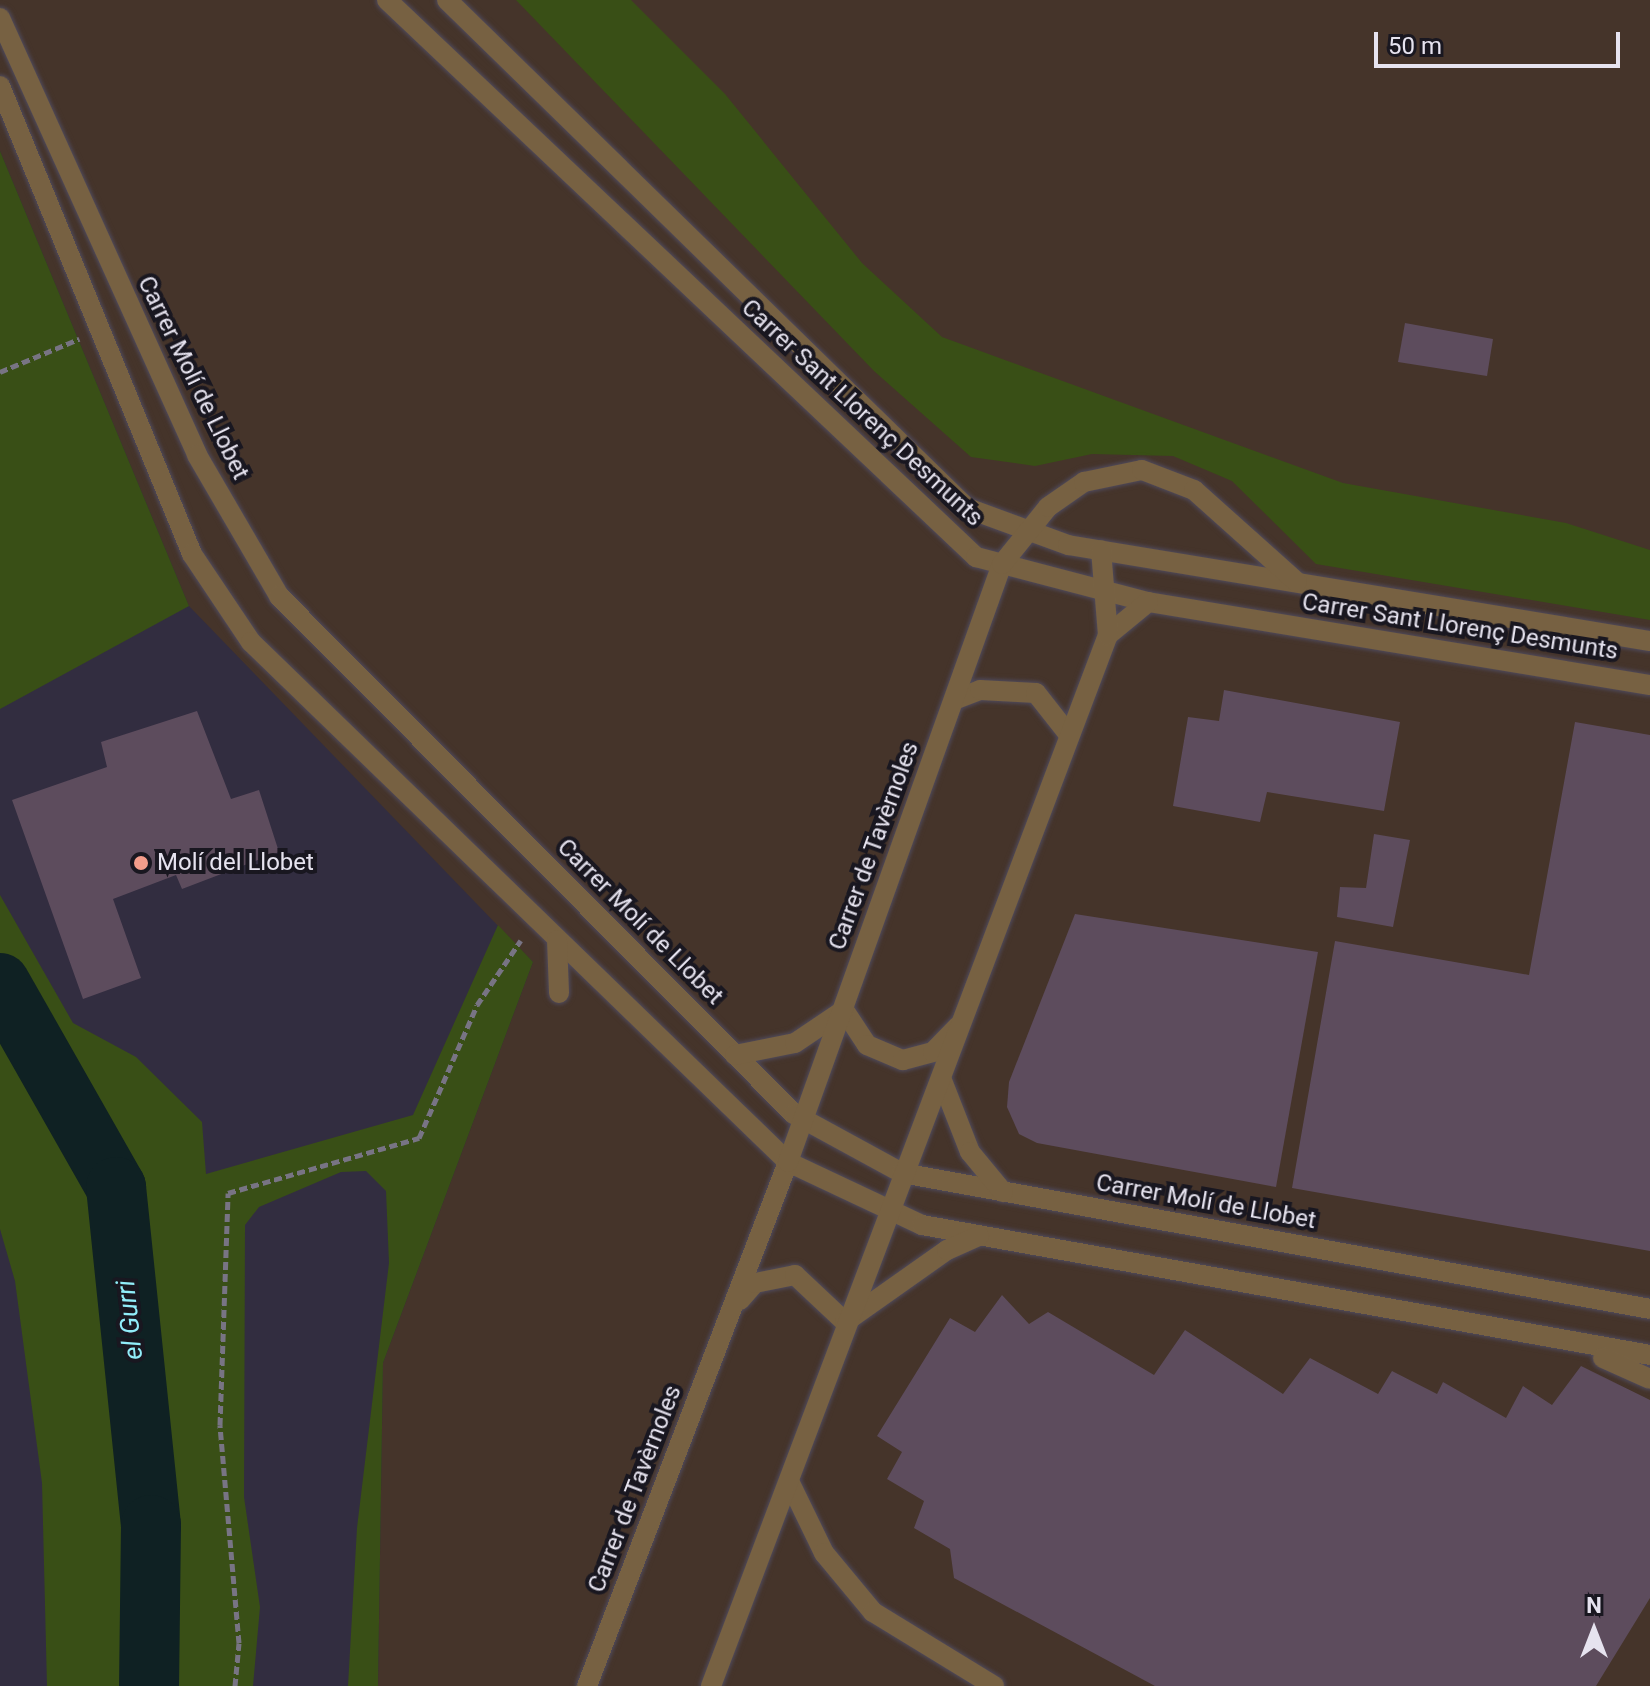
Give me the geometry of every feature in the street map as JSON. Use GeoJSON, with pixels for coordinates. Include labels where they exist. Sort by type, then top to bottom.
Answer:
{"type":"FeatureCollection","features":[{"type":"Feature","properties":{"kind":"street"},"geometry":{"type":"LineString","coordinates":[[1,22],[8,0]]}},
{"type":"Feature","properties":{"kind":"street","name":"Carrer Sant Llorenç Desmunts"},"geometry":{"type":"LineString","coordinates":[[387,0],[976,557],[1148,602],[1650,685]]}},
{"type":"Feature","properties":{"kind":"street","name":"Carrer Sant Llorenç Desmunts"},"geometry":{"type":"LineString","coordinates":[[447,0],[967,508],[1029,531],[1101,550],[1650,641]]}},
{"type":"Feature","properties":{"kind":"street","name":"Carrer Molí de Llobet"},"geometry":{"type":"LineString","coordinates":[[1,22],[197,455],[279,596],[735,1055],[804,1119],[902,1173],[1650,1309]]}},
{"type":"Feature","properties":{"kind":"street"},"geometry":{"type":"LineString","coordinates":[[0,86],[192,554],[251,642],[788,1162],[922,1225],[1650,1355]]}},
{"type":"Feature","properties":{"kind":"street","name":"Carrer de Tavèrnoles"},"geometry":{"type":"LineString","coordinates":[[587,1686],[804,1119],[1002,564],[1029,531],[1084,482],[1142,470],[1194,490],[1297,582]]}},
{"type":"Feature","properties":{"kind":"street"},"geometry":{"type":"LineString","coordinates":[[711,1686],[790,1483],[845,1322],[964,1020],[1108,635],[1101,550]]}},
{"type":"Feature","properties":{"kind":"street"},"geometry":{"type":"LineString","coordinates":[[1108,635],[1148,602]]}},
{"type":"Feature","properties":{"kind":"street"},"geometry":{"type":"LineString","coordinates":[[954,700],[980,690],[1036,693],[1069,735]]}},
{"type":"Feature","properties":{"kind":"street"},"geometry":{"type":"LineString","coordinates":[[557,940],[559,993]]}},
{"type":"Feature","properties":{"kind":"street"},"geometry":{"type":"LineString","coordinates":[[735,1055],[795,1043],[844,1010],[867,1045],[903,1060],[933,1052],[964,1020]]}},
{"type":"Feature","properties":{"kind":"street"},"geometry":{"type":"LineString","coordinates":[[941,1078],[970,1152],[1003,1192]]}},
{"type":"Feature","properties":{"kind":"street"},"geometry":{"type":"LineString","coordinates":[[845,1322],[947,1250],[980,1236]]}},
{"type":"Feature","properties":{"kind":"street","name":"Carrer de Tavèrnoles"},"geometry":{"type":"LineString","coordinates":[[731,1311],[755,1283],[795,1275],[845,1322]]}},
{"type":"Feature","properties":{"kind":"street"},"geometry":{"type":"LineString","coordinates":[[1542,1338],[1650,1379]]}},
{"type":"Feature","properties":{"kind":"street"},"geometry":{"type":"LineString","coordinates":[[790,1483],[824,1553],[873,1612],[994,1686]]}},
{"type":"Feature","properties":{"kind":"path"},"geometry":{"type":"LineString","coordinates":[[0,372],[86,337],[92,351]]}},
{"type":"Feature","properties":{"kind":"path"},"geometry":{"type":"LineString","coordinates":[[235,1686],[239,1643],[220,1425],[228,1193],[419,1138],[477,1005],[523,941],[512,930]]}},
{"type":"Feature","properties":{"kind":"shaded area"},"geometry":{"type":"Polygon","coordinates":[[[0,0],[1650,0],[1650,1686],[378,1686],[383,1363],[533,962],[189,606],[0,151],[0,0]]]}},
{"type":"Feature","properties":{"kind":"green space"},"geometry":{"type":"Polygon","coordinates":[[[516,0],[631,0],[725,94],[862,263],[942,337],[1343,483],[1566,523],[1650,550],[1650,620],[1316,564],[1232,481],[1173,456],[1092,454],[1035,466],[971,457],[874,371],[516,0]]]}},
{"type":"Feature","properties":{"kind":"green space"},"geometry":{"type":"Polygon","coordinates":[[[0,151],[189,606],[0,709],[0,151]]]}},
{"type":"Feature","properties":{"kind":"green space"},"geometry":{"type":"Polygon","coordinates":[[[0,895],[73,1023],[136,1057],[202,1122],[206,1174],[413,1115],[498,925],[533,962],[383,1363],[378,1686],[348,1686],[357,1528],[389,1263],[386,1191],[366,1171],[341,1172],[259,1207],[245,1225],[244,1497],[260,1607],[253,1686],[47,1686],[42,1483],[15,1281],[0,1229],[0,895]]]}},
{"type":"Feature","properties":{"kind":"building"},"geometry":{"type":"Polygon","coordinates":[[[1405,323],[1493,339],[1487,376],[1398,362],[1405,323]]]}},
{"type":"Feature","properties":{"kind":"building"},"geometry":{"type":"Polygon","coordinates":[[[1224,690],[1400,722],[1384,811],[1267,792],[1260,822],[1173,806],[1188,717],[1219,721],[1224,690]]]}},
{"type":"Feature","properties":{"kind":"building","name":"Molí del Llobet"},"geometry":{"type":"Polygon","coordinates":[[[197,711],[231,799],[259,790],[279,852],[182,889],[176,875],[113,899],[141,978],[83,999],[12,800],[107,767],[101,742],[197,711]]]}},
{"type":"Feature","properties":{"kind":"building"},"geometry":{"type":"Polygon","coordinates":[[[1575,722],[1650,735],[1650,1251],[1292,1188],[1335,941],[1529,975],[1575,722]]]}},
{"type":"Feature","properties":{"kind":"building"},"geometry":{"type":"Polygon","coordinates":[[[1374,834],[1410,840],[1393,927],[1337,917],[1340,887],[1366,888],[1374,834]]]}},
{"type":"Feature","properties":{"kind":"building"},"geometry":{"type":"Polygon","coordinates":[[[1075,914],[1318,952],[1276,1187],[1037,1143],[1019,1134],[1007,1107],[1009,1082],[1075,914]]]}},
{"type":"Feature","properties":{"kind":"building"},"geometry":{"type":"Polygon","coordinates":[[[1002,1295],[1029,1324],[1048,1312],[1154,1375],[1185,1330],[1283,1394],[1310,1358],[1378,1394],[1392,1371],[1437,1394],[1443,1382],[1506,1418],[1523,1386],[1552,1405],[1581,1366],[1650,1400],[1650,1598],[1596,1686],[1155,1686],[954,1578],[950,1549],[914,1528],[924,1501],[887,1479],[902,1452],[877,1436],[950,1318],[975,1332],[1002,1295]]]}},
{"type":"Feature","properties":{"kind":"waterway","name":"el Gurri"},"geometry":{"type":"LineString","coordinates":[[0,983],[116,1187],[151,1525],[149,1686]]}},
{"type":"Feature","properties":{"kind":"place","name":"Molí del Llobet"},"geometry":{"type":"Point","coordinates":[141,863]}}]}
